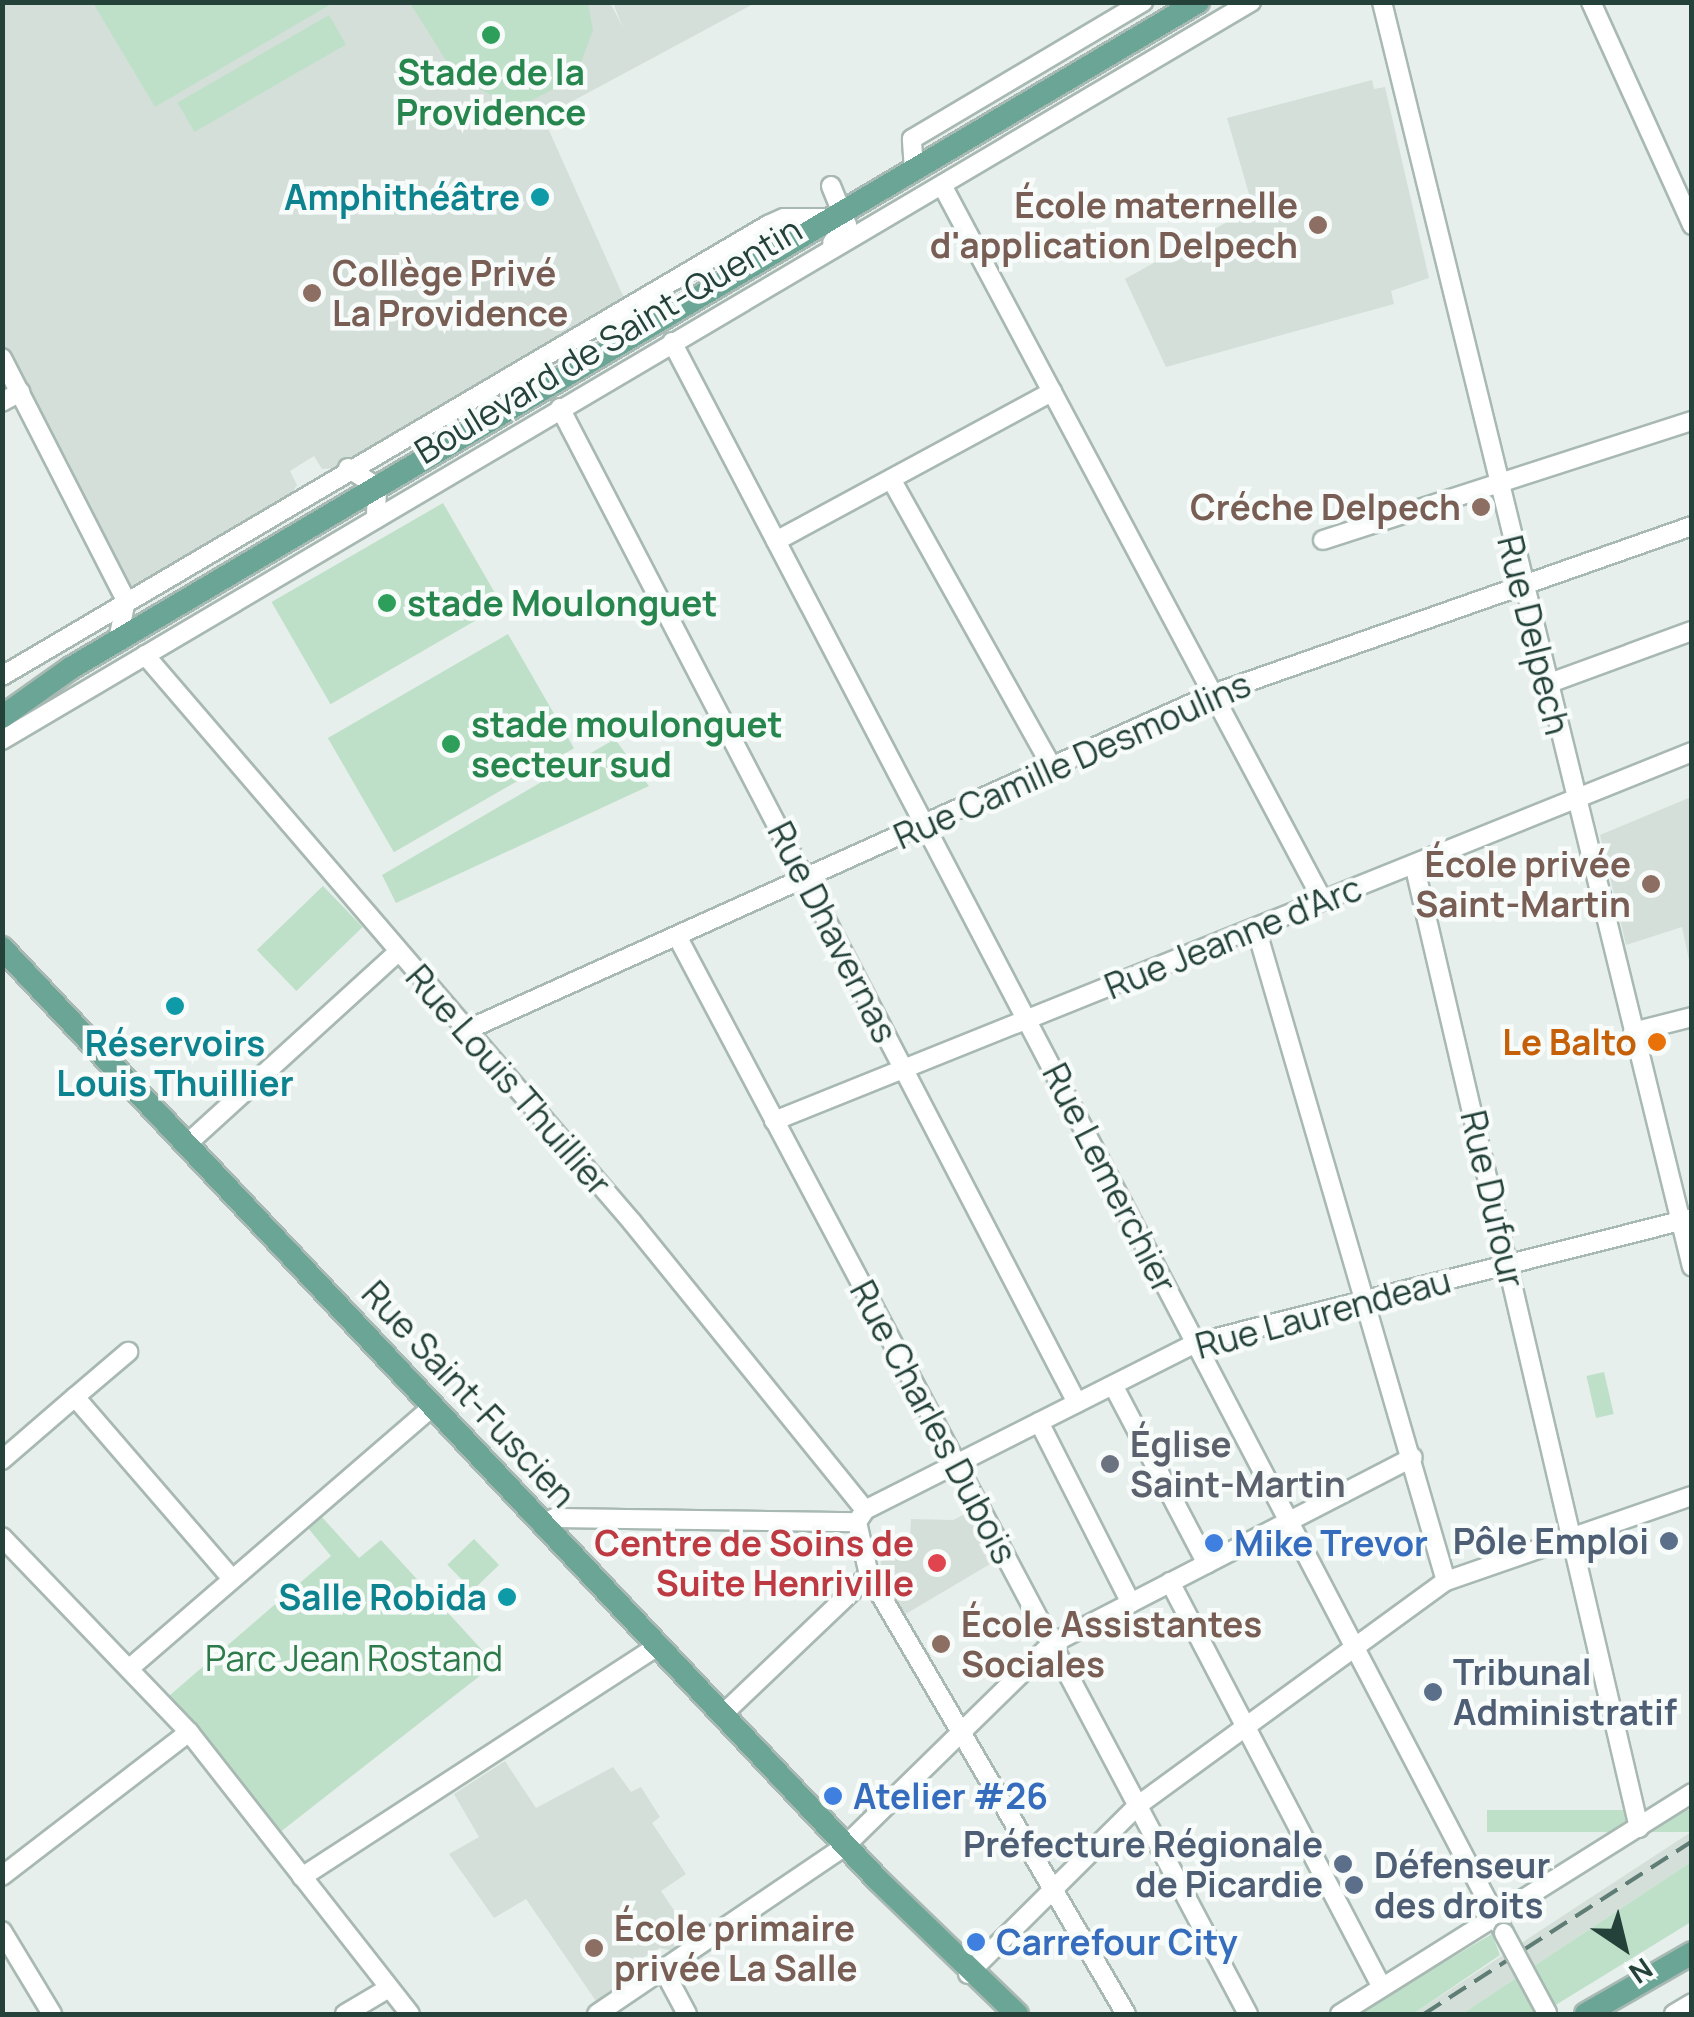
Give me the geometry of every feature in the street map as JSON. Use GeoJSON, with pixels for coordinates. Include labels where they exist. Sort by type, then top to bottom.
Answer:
{"type":"FeatureCollection","features":[{"type":"Feature","properties":{"kind":"main road","name":"Boulevard de Saint-Quentin"},"geometry":{"type":"LineString","coordinates":[[2,717],[71,668],[1198,2]]}},
{"type":"Feature","properties":{"kind":"main road","name":"Boulevard de Saint-Quentin"},"geometry":{"type":"LineString","coordinates":[[2,700],[71,668]]}},
{"type":"Feature","properties":{"kind":"main road","name":"Rue Saint-Fuscien"},"geometry":{"type":"LineString","coordinates":[[2,948],[845,1846],[968,1974],[1017,2014]]}},
{"type":"Feature","properties":{"kind":"main road"},"geometry":{"type":"LineString","coordinates":[[1586,2014],[1692,1953]]}},
{"type":"Feature","properties":{"kind":"main road"},"geometry":{"type":"LineString","coordinates":[[1617,2014],[1692,1968]]}},
{"type":"Feature","properties":{"kind":"main road","name":"Rue Saint-Fuscien"},"geometry":{"type":"LineString","coordinates":[[968,1974],[996,2014]]}},
{"type":"Feature","properties":{"kind":"street"},"geometry":{"type":"LineString","coordinates":[[914,170],[912,138],[1143,2]]}},
{"type":"Feature","properties":{"kind":"street","name":"Boulevard de Saint-Quentin"},"geometry":{"type":"LineString","coordinates":[[2,740],[824,250],[1252,2]]}},
{"type":"Feature","properties":{"kind":"street","name":"Rue Delpech"},"geometry":{"type":"LineString","coordinates":[[1382,2],[1574,800],[1686,1220],[1692,1267]]}},
{"type":"Feature","properties":{"kind":"street"},"geometry":{"type":"LineString","coordinates":[[1590,2],[1692,225]]}},
{"type":"Feature","properties":{"kind":"street"},"geometry":{"type":"LineString","coordinates":[[942,185],[1322,901]]}},
{"type":"Feature","properties":{"kind":"street"},"geometry":{"type":"LineString","coordinates":[[824,250],[847,225],[831,186]]}},
{"type":"Feature","properties":{"kind":"street","name":"Boulevard de Saint-Quentin"},"geometry":{"type":"LineString","coordinates":[[2,676],[348,468],[768,225],[840,214]]}},
{"type":"Feature","properties":{"kind":"street"},"geometry":{"type":"LineString","coordinates":[[642,331],[720,312]]}},
{"type":"Feature","properties":{"kind":"street","name":"Rue Lemerchier"},"geometry":{"type":"LineString","coordinates":[[672,342],[1547,2014]]}},
{"type":"Feature","properties":{"kind":"street"},"geometry":{"type":"LineString","coordinates":[[2,358],[126,600],[118,640]]}},
{"type":"Feature","properties":{"kind":"street"},"geometry":{"type":"LineString","coordinates":[[2,402],[20,392]]}},
{"type":"Feature","properties":{"kind":"street"},"geometry":{"type":"LineString","coordinates":[[776,540],[1052,392]]}},
{"type":"Feature","properties":{"kind":"street","name":"Rue Dhavernas"},"geometry":{"type":"LineString","coordinates":[[560,408],[1077,1403]]}},
{"type":"Feature","properties":{"kind":"street"},"geometry":{"type":"LineString","coordinates":[[1323,540],[1692,420]]}},
{"type":"Feature","properties":{"kind":"street"},"geometry":{"type":"LineString","coordinates":[[348,468],[377,487],[376,519]]}},
{"type":"Feature","properties":{"kind":"street"},"geometry":{"type":"LineString","coordinates":[[891,479],[1053,769]]}},
{"type":"Feature","properties":{"kind":"street","name":"Rue Camille Desmoulins"},"geometry":{"type":"LineString","coordinates":[[466,1030],[1213,694],[1692,526]]}},
{"type":"Feature","properties":{"kind":"street"},"geometry":{"type":"LineString","coordinates":[[189,598],[253,592]]}},
{"type":"Feature","properties":{"kind":"street"},"geometry":{"type":"LineString","coordinates":[[1547,684],[1692,632]]}},
{"type":"Feature","properties":{"kind":"street","name":"Rue Louis Thuillier"},"geometry":{"type":"LineString","coordinates":[[145,655],[466,1030],[861,1516]]}},
{"type":"Feature","properties":{"kind":"street","name":"Rue Jeanne d'Arc"},"geometry":{"type":"LineString","coordinates":[[774,1121],[1692,752]]}},
{"type":"Feature","properties":{"kind":"street","name":"Rue Dufour"},"geometry":{"type":"LineString","coordinates":[[1414,864],[1639,1828]]}},
{"type":"Feature","properties":{"kind":"street"},"geometry":{"type":"LineString","coordinates":[[1256,928],[1413,1456],[1446,1581]]}},
{"type":"Feature","properties":{"kind":"street","name":"Rue Charles Dubois"},"geometry":{"type":"LineString","coordinates":[[677,936],[1248,2014]]}},
{"type":"Feature","properties":{"kind":"street"},"geometry":{"type":"LineString","coordinates":[[187,1144],[398,952]]}},
{"type":"Feature","properties":{"kind":"street"},"geometry":{"type":"LineString","coordinates":[[1633,1032],[1692,1017]]}},
{"type":"Feature","properties":{"kind":"street","name":"Rue Laurendeau"},"geometry":{"type":"LineString","coordinates":[[861,1516],[1196,1343],[1686,1220]]}},
{"type":"Feature","properties":{"kind":"street"},"geometry":{"type":"LineString","coordinates":[[2,1460],[128,1352]]}},
{"type":"Feature","properties":{"kind":"street"},"geometry":{"type":"LineString","coordinates":[[1113,1385],[1206,1564]]}},
{"type":"Feature","properties":{"kind":"street"},"geometry":{"type":"LineString","coordinates":[[75,1398],[232,1580]]}},
{"type":"Feature","properties":{"kind":"street"},"geometry":{"type":"LineString","coordinates":[[131,1667],[433,1406]]}},
{"type":"Feature","properties":{"kind":"street"},"geometry":{"type":"LineString","coordinates":[[1039,1422],[1131,1602]]}},
{"type":"Feature","properties":{"kind":"street"},"geometry":{"type":"LineString","coordinates":[[597,2014],[845,1846],[1051,1644],[1413,1456]]}},
{"type":"Feature","properties":{"kind":"street"},"geometry":{"type":"LineString","coordinates":[[968,1974],[1137,1806],[1446,1581],[1570,1534],[1692,1496]]}},
{"type":"Feature","properties":{"kind":"street"},"geometry":{"type":"LineString","coordinates":[[543,1524],[555,1518],[861,1516],[869,1575],[1126,2014]]}},
{"type":"Feature","properties":{"kind":"street"},"geometry":{"type":"LineString","coordinates":[[2,1537],[131,1667],[189,1732],[410,2014]]}},
{"type":"Feature","properties":{"kind":"street"},"geometry":{"type":"LineString","coordinates":[[722,1714],[869,1575]]}},
{"type":"Feature","properties":{"kind":"street"},"geometry":{"type":"LineString","coordinates":[[1170,1582],[1382,1986]]}},
{"type":"Feature","properties":{"kind":"street"},"geometry":{"type":"LineString","coordinates":[[302,1877],[658,1646]]}},
{"type":"Feature","properties":{"kind":"street"},"geometry":{"type":"LineString","coordinates":[[2,1876],[189,1732]]}},
{"type":"Feature","properties":{"kind":"street"},"geometry":{"type":"LineString","coordinates":[[1340,2014],[1382,1986],[1500,1926],[1692,1792]]}},
{"type":"Feature","properties":{"kind":"street"},"geometry":{"type":"LineString","coordinates":[[2,1931],[52,2014]]}},
{"type":"Feature","properties":{"kind":"street"},"geometry":{"type":"LineString","coordinates":[[663,1969],[688,2014]]}},
{"type":"Feature","properties":{"kind":"street"},"geometry":{"type":"LineString","coordinates":[[345,2014],[389,1988]]}},
{"type":"Feature","properties":{"kind":"street"},"geometry":{"type":"LineString","coordinates":[[1674,2014],[1692,2003]]}},
{"type":"Feature","properties":{"kind":"shaded area","name":"Collège Privé La Providence"},"geometry":{"type":"Polygon","coordinates":[[[610,2],[623,28],[613,3],[755,3],[543,117],[624,298],[336,468],[322,469],[314,456],[290,471],[297,485],[292,493],[126,591],[69,463],[3,345],[3,3],[610,2]]]}},
{"type":"Feature","properties":{"kind":"shaded area","name":"École maternelle d'application Delpech"},"geometry":{"type":"Polygon","coordinates":[[[1372,80],[1374,89],[1385,87],[1429,278],[1391,291],[1394,304],[1166,367],[1125,279],[1236,217],[1237,208],[1251,201],[1227,118],[1372,80]]]}},
{"type":"Feature","properties":{"kind":"shaded area","name":"École privée Saint-Martin"},"geometry":{"type":"Polygon","coordinates":[[[1691,797],[1689,960],[1682,927],[1626,945],[1600,835],[1691,797]]]}},
{"type":"Feature","properties":{"kind":"shaded area","name":"Centre de Soins de Suite Henriville"},"geometry":{"type":"Polygon","coordinates":[[[971,1511],[997,1560],[904,1615],[881,1575],[880,1539],[910,1538],[911,1519],[953,1520],[971,1511]]]}},
{"type":"Feature","properties":{"kind":"shaded area"},"geometry":{"type":"Polygon","coordinates":[[[505,1761],[536,1808],[613,1767],[631,1792],[641,1787],[660,1817],[652,1823],[686,1874],[661,1891],[694,1940],[676,1952],[660,1948],[644,1957],[640,1976],[598,2004],[526,1899],[494,1918],[449,1854],[479,1837],[454,1794],[505,1761]]]}},
{"type":"Feature","properties":{"kind":"shaded area"},"geometry":{"type":"Polygon","coordinates":[[[1691,1832],[1691,1862],[1462,2014],[1413,2014],[1691,1832]]]}},
{"type":"Feature","properties":{"kind":"green space"},"geometry":{"type":"Polygon","coordinates":[[[93,3],[333,3],[155,107],[93,3]]]}},
{"type":"Feature","properties":{"kind":"green space"},"geometry":{"type":"Polygon","coordinates":[[[410,3],[588,3],[593,30],[582,60],[562,85],[528,102],[505,102],[457,78],[410,3]]]}},
{"type":"Feature","properties":{"kind":"green space"},"geometry":{"type":"Polygon","coordinates":[[[329,15],[346,44],[194,132],[177,102],[329,15]]]}},
{"type":"Feature","properties":{"kind":"green space","name":"stade Moulonguet"},"geometry":{"type":"Polygon","coordinates":[[[443,503],[502,605],[331,704],[272,602],[443,503]]]}},
{"type":"Feature","properties":{"kind":"green space","name":"stade moulonguet secteur sud"},"geometry":{"type":"Polygon","coordinates":[[[508,634],[574,748],[394,852],[328,738],[508,634]]]}},
{"type":"Feature","properties":{"kind":"green space"},"geometry":{"type":"Polygon","coordinates":[[[615,739],[649,786],[396,903],[382,875],[615,739]]]}},
{"type":"Feature","properties":{"kind":"green space"},"geometry":{"type":"Polygon","coordinates":[[[323,886],[363,927],[296,991],[257,950],[323,886]]]}},
{"type":"Feature","properties":{"kind":"green space"},"geometry":{"type":"Polygon","coordinates":[[[1604,1372],[1614,1414],[1596,1418],[1586,1376],[1604,1372]]]}},
{"type":"Feature","properties":{"kind":"green space","name":"Parc Jean Rostand"},"geometry":{"type":"Polygon","coordinates":[[[321,1516],[359,1558],[381,1540],[495,1664],[279,1833],[169,1696],[331,1556],[308,1528],[321,1516]]]}},
{"type":"Feature","properties":{"kind":"green space"},"geometry":{"type":"Polygon","coordinates":[[[474,1539],[499,1565],[472,1591],[447,1565],[474,1539]]]}},
{"type":"Feature","properties":{"kind":"green space"},"geometry":{"type":"Polygon","coordinates":[[[1487,1810],[1691,1810],[1691,1832],[1487,1832],[1487,1810]]]}},
{"type":"Feature","properties":{"kind":"green space"},"geometry":{"type":"Polygon","coordinates":[[[1691,1862],[1691,1922],[1541,2014],[1462,2014],[1691,1862]]]}},
{"type":"Feature","properties":{"kind":"green space"},"geometry":{"type":"Polygon","coordinates":[[[1492,1934],[1500,1955],[1413,2014],[1356,2014],[1492,1934]]]}},
{"type":"Feature","properties":{"kind":"railway"},"geometry":{"type":"LineString","coordinates":[[1424,2014],[1692,1841]]}},
{"type":"Feature","properties":{"kind":"place","name":"Stade de la Providence"},"geometry":{"type":"Point","coordinates":[491,35]}},
{"type":"Feature","properties":{"kind":"place","name":"Amphithéâtre"},"geometry":{"type":"Point","coordinates":[540,197]}},
{"type":"Feature","properties":{"kind":"place","name":"École maternelle d'application Delpech"},"geometry":{"type":"Point","coordinates":[1318,225]}},
{"type":"Feature","properties":{"kind":"place","name":"Collège Privé La Providence"},"geometry":{"type":"Point","coordinates":[312,293]}},
{"type":"Feature","properties":{"kind":"place","name":"Créche Delpech"},"geometry":{"type":"Point","coordinates":[1481,507]}},
{"type":"Feature","properties":{"kind":"place","name":"stade Moulonguet"},"geometry":{"type":"Point","coordinates":[387,603]}},
{"type":"Feature","properties":{"kind":"place","name":"stade moulonguet secteur sud"},"geometry":{"type":"Point","coordinates":[451,744]}},
{"type":"Feature","properties":{"kind":"place","name":"École privée Saint-Martin"},"geometry":{"type":"Point","coordinates":[1651,884]}},
{"type":"Feature","properties":{"kind":"place","name":"Réservoirs Louis Thuillier"},"geometry":{"type":"Point","coordinates":[175,1006]}},
{"type":"Feature","properties":{"kind":"place","name":"Le Balto"},"geometry":{"type":"Point","coordinates":[1657,1042]}},
{"type":"Feature","properties":{"kind":"place","name":"Église Saint-Martin"},"geometry":{"type":"Point","coordinates":[1110,1464]}},
{"type":"Feature","properties":{"kind":"place","name":"Pôle Emploi"},"geometry":{"type":"Point","coordinates":[1669,1541]}},
{"type":"Feature","properties":{"kind":"place","name":"Mike Trevor"},"geometry":{"type":"Point","coordinates":[1214,1543]}},
{"type":"Feature","properties":{"kind":"place","name":"Centre de Soins de Suite Henriville"},"geometry":{"type":"Point","coordinates":[937,1563]}},
{"type":"Feature","properties":{"kind":"place","name":"Salle Robida"},"geometry":{"type":"Point","coordinates":[507,1597]}},
{"type":"Feature","properties":{"kind":"place","name":"École Assistantes Sociales"},"geometry":{"type":"Point","coordinates":[941,1644]}},
{"type":"Feature","properties":{"kind":"place","name":"Tribunal Administratif"},"geometry":{"type":"Point","coordinates":[1433,1692]}},
{"type":"Feature","properties":{"kind":"place","name":"Atelier #26"},"geometry":{"type":"Point","coordinates":[833,1796]}},
{"type":"Feature","properties":{"kind":"place","name":"Préfecture Régionale de Picardie"},"geometry":{"type":"Point","coordinates":[1343,1864]}},
{"type":"Feature","properties":{"kind":"place","name":"Défenseur des droits"},"geometry":{"type":"Point","coordinates":[1354,1885]}},
{"type":"Feature","properties":{"kind":"place","name":"Carrefour City"},"geometry":{"type":"Point","coordinates":[976,1942]}},
{"type":"Feature","properties":{"kind":"place","name":"École primaire privée La Salle"},"geometry":{"type":"Point","coordinates":[594,1948]}}]}
